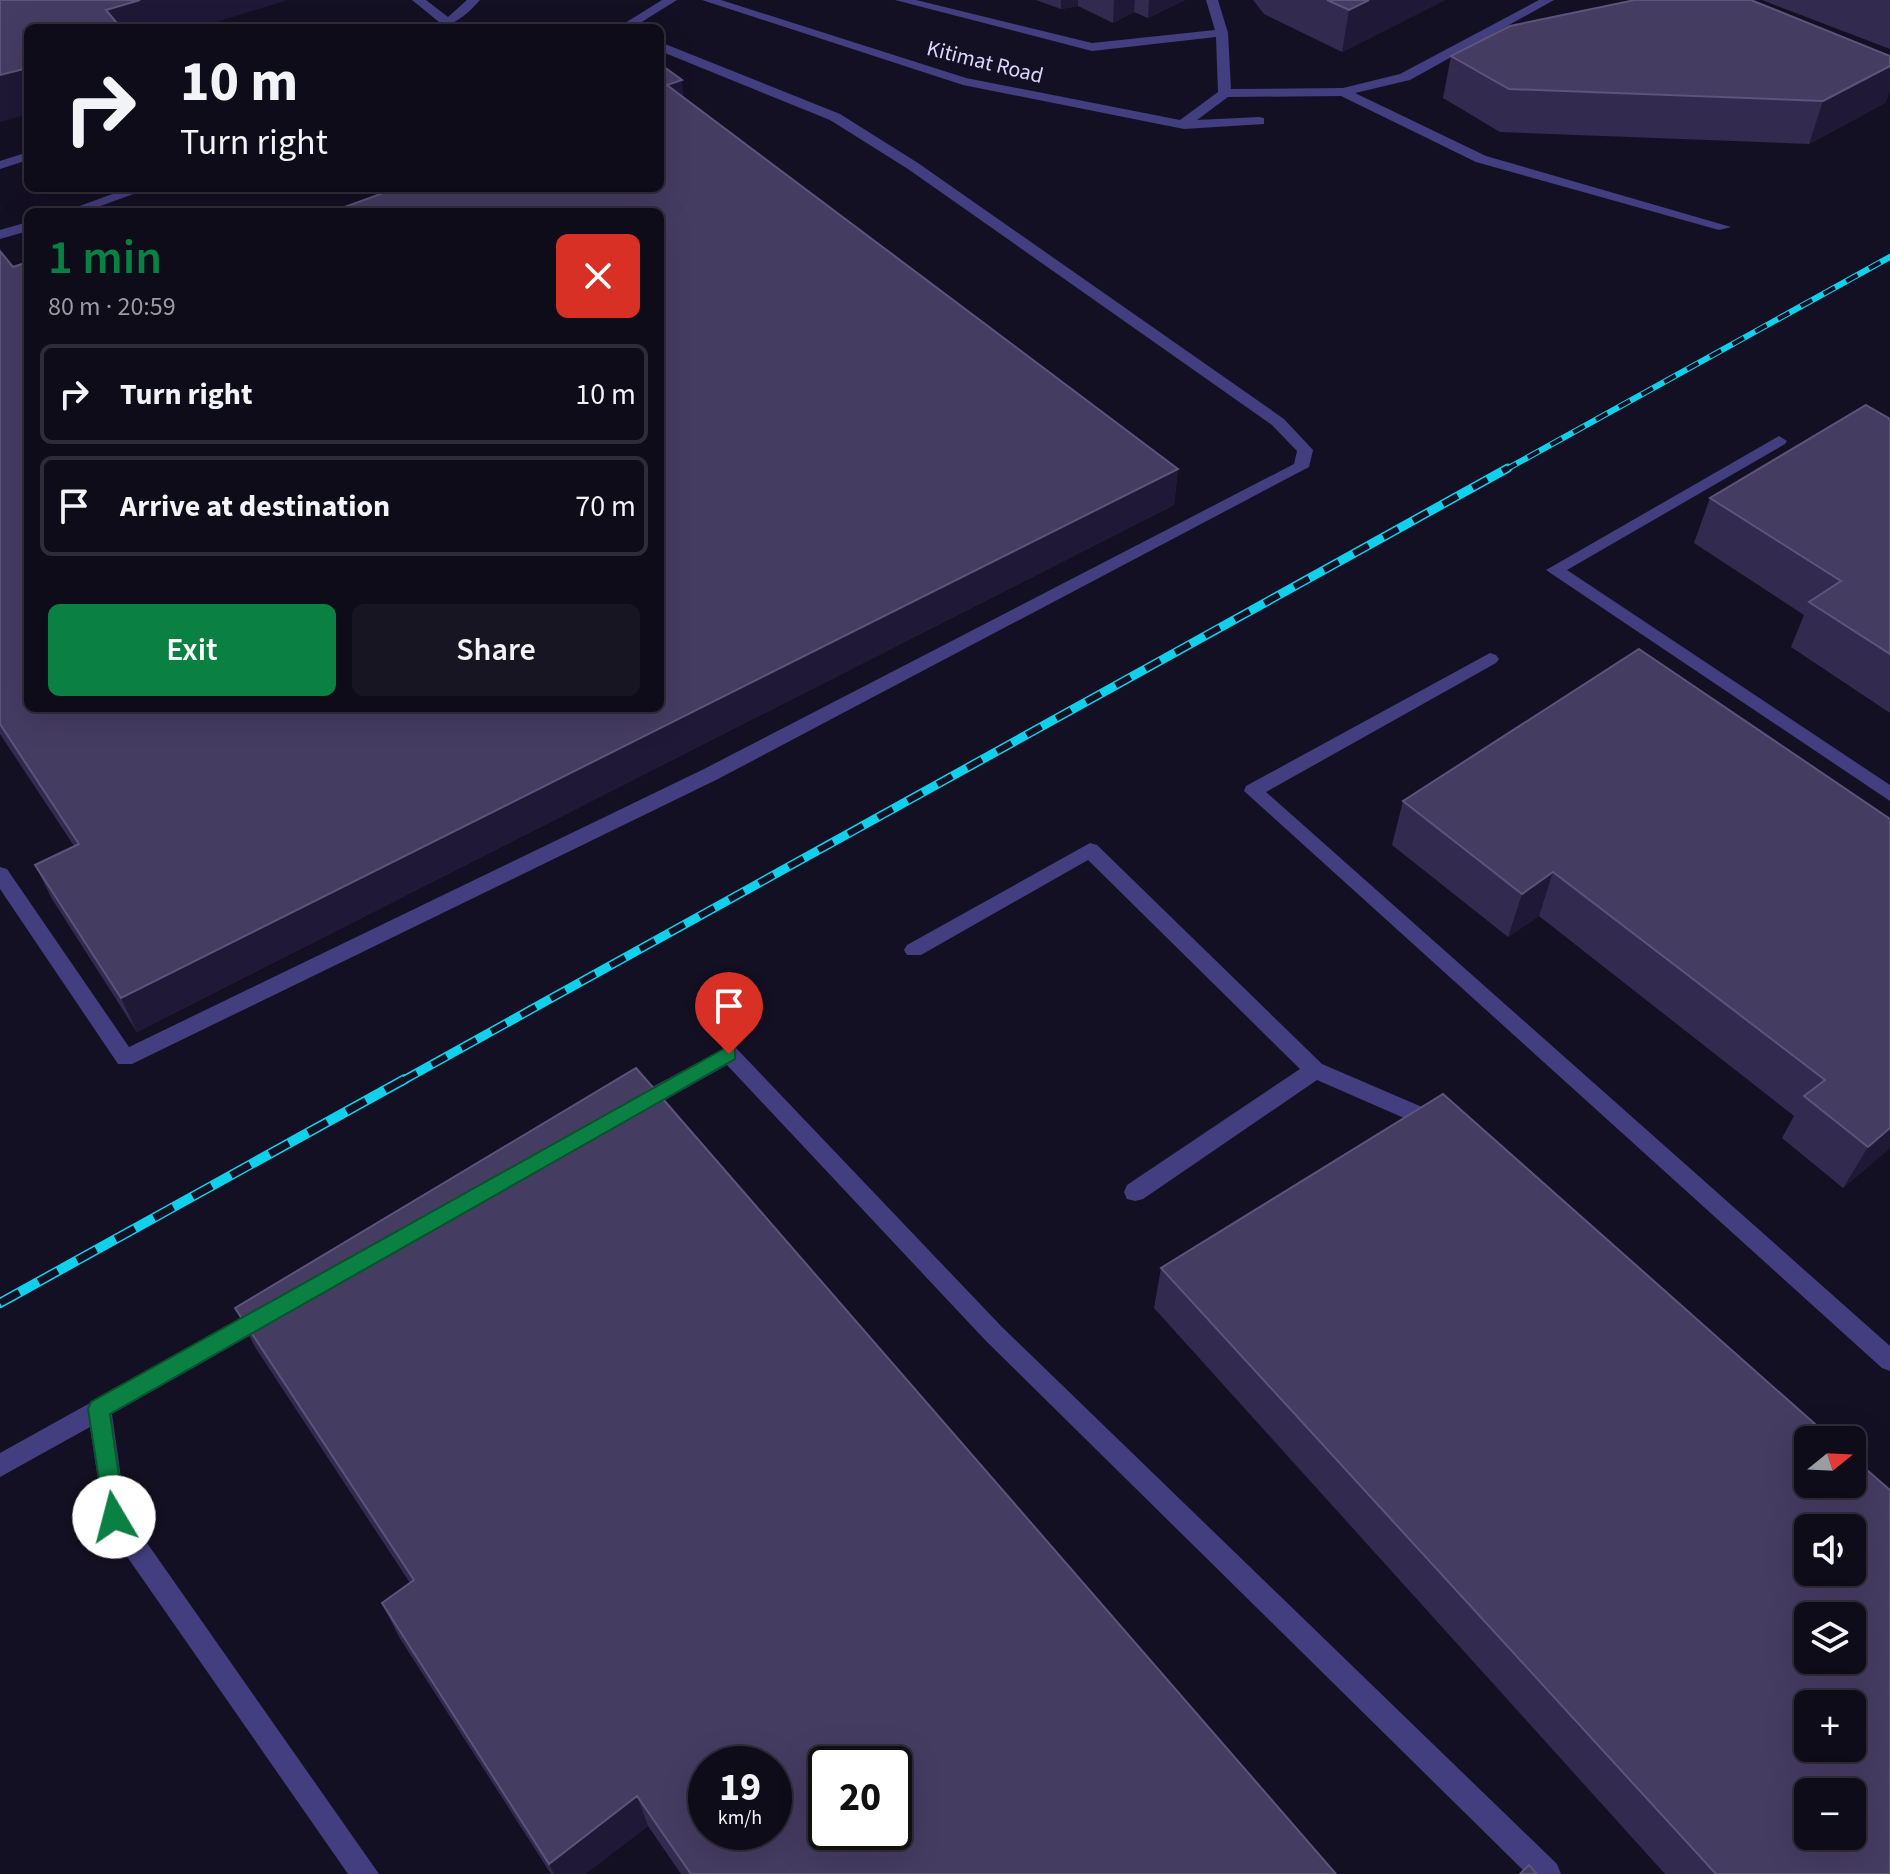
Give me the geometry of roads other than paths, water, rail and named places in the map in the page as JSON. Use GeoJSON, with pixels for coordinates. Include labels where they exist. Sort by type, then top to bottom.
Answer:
{"type":"FeatureCollection","features":[{"type":"Feature","properties":{"kind":"street"},"geometry":{"type":"LineString","coordinates":[[418,0],[448,23]]}},
{"type":"Feature","properties":{"kind":"street"},"geometry":{"type":"LineString","coordinates":[[445,24],[474,0]]}},
{"type":"Feature","properties":{"kind":"street"},"geometry":{"type":"LineString","coordinates":[[630,24],[671,0]]}},
{"type":"Feature","properties":{"kind":"street","name":"Kitimat Road"},"geometry":{"type":"LineString","coordinates":[[708,0],[963,81],[1184,125],[1259,121]]}},
{"type":"Feature","properties":{"kind":"street"},"geometry":{"type":"LineString","coordinates":[[901,0],[1092,47],[1222,33]]}},
{"type":"Feature","properties":{"kind":"street"},"geometry":{"type":"LineString","coordinates":[[1212,0],[1222,33],[1225,93]]}},
{"type":"Feature","properties":{"kind":"street"},"geometry":{"type":"LineString","coordinates":[[1184,125],[1225,93],[1343,92],[1405,77],[1548,0]]}},
{"type":"Feature","properties":{"kind":"street"},"geometry":{"type":"LineString","coordinates":[[0,874],[125,1058],[711,774],[1301,467],[1305,450],[1278,422],[913,166],[835,117],[664,48]]}},
{"type":"Feature","properties":{"kind":"street"},"geometry":{"type":"LineString","coordinates":[[1343,92],[1481,159],[1724,227]]}},
{"type":"Feature","properties":{"kind":"street"},"geometry":{"type":"LineString","coordinates":[[0,165],[24,157]]}},
{"type":"Feature","properties":{"kind":"street"},"geometry":{"type":"LineString","coordinates":[[82,208],[131,192]]}},
{"type":"Feature","properties":{"kind":"street"},"geometry":{"type":"LineString","coordinates":[[0,235],[24,227]]}},
{"type":"Feature","properties":{"kind":"street"},"geometry":{"type":"LineString","coordinates":[[1779,441],[1555,570],[1890,794]]}},
{"type":"Feature","properties":{"kind":"street"},"geometry":{"type":"LineString","coordinates":[[1490,659],[1253,791],[1890,1361]]}},
{"type":"Feature","properties":{"kind":"street"},"geometry":{"type":"LineString","coordinates":[[914,950],[1090,850],[1315,1070],[1447,1127],[1458,1138]]}},
{"type":"Feature","properties":{"kind":"street"},"geometry":{"type":"LineString","coordinates":[[619,1115],[729,1054],[994,1334],[1547,1874]]}},
{"type":"Feature","properties":{"kind":"street"},"geometry":{"type":"LineString","coordinates":[[1135,1192],[1315,1070]]}},
{"type":"Feature","properties":{"kind":"street"},"geometry":{"type":"LineString","coordinates":[[0,1466],[290,1301]]}},
{"type":"Feature","properties":{"kind":"street"},"geometry":{"type":"LineString","coordinates":[[99,1409],[114,1517],[365,1874]]}},
{"type":"Feature","properties":{"kind":"railway"},"geometry":{"type":"LineString","coordinates":[[1505,470],[1890,257]]}},
{"type":"Feature","properties":{"kind":"railway"},"geometry":{"type":"LineString","coordinates":[[402,1081],[1508,468]]}},
{"type":"Feature","properties":{"kind":"railway"},"geometry":{"type":"LineString","coordinates":[[0,1303],[405,1079]]}}]}
